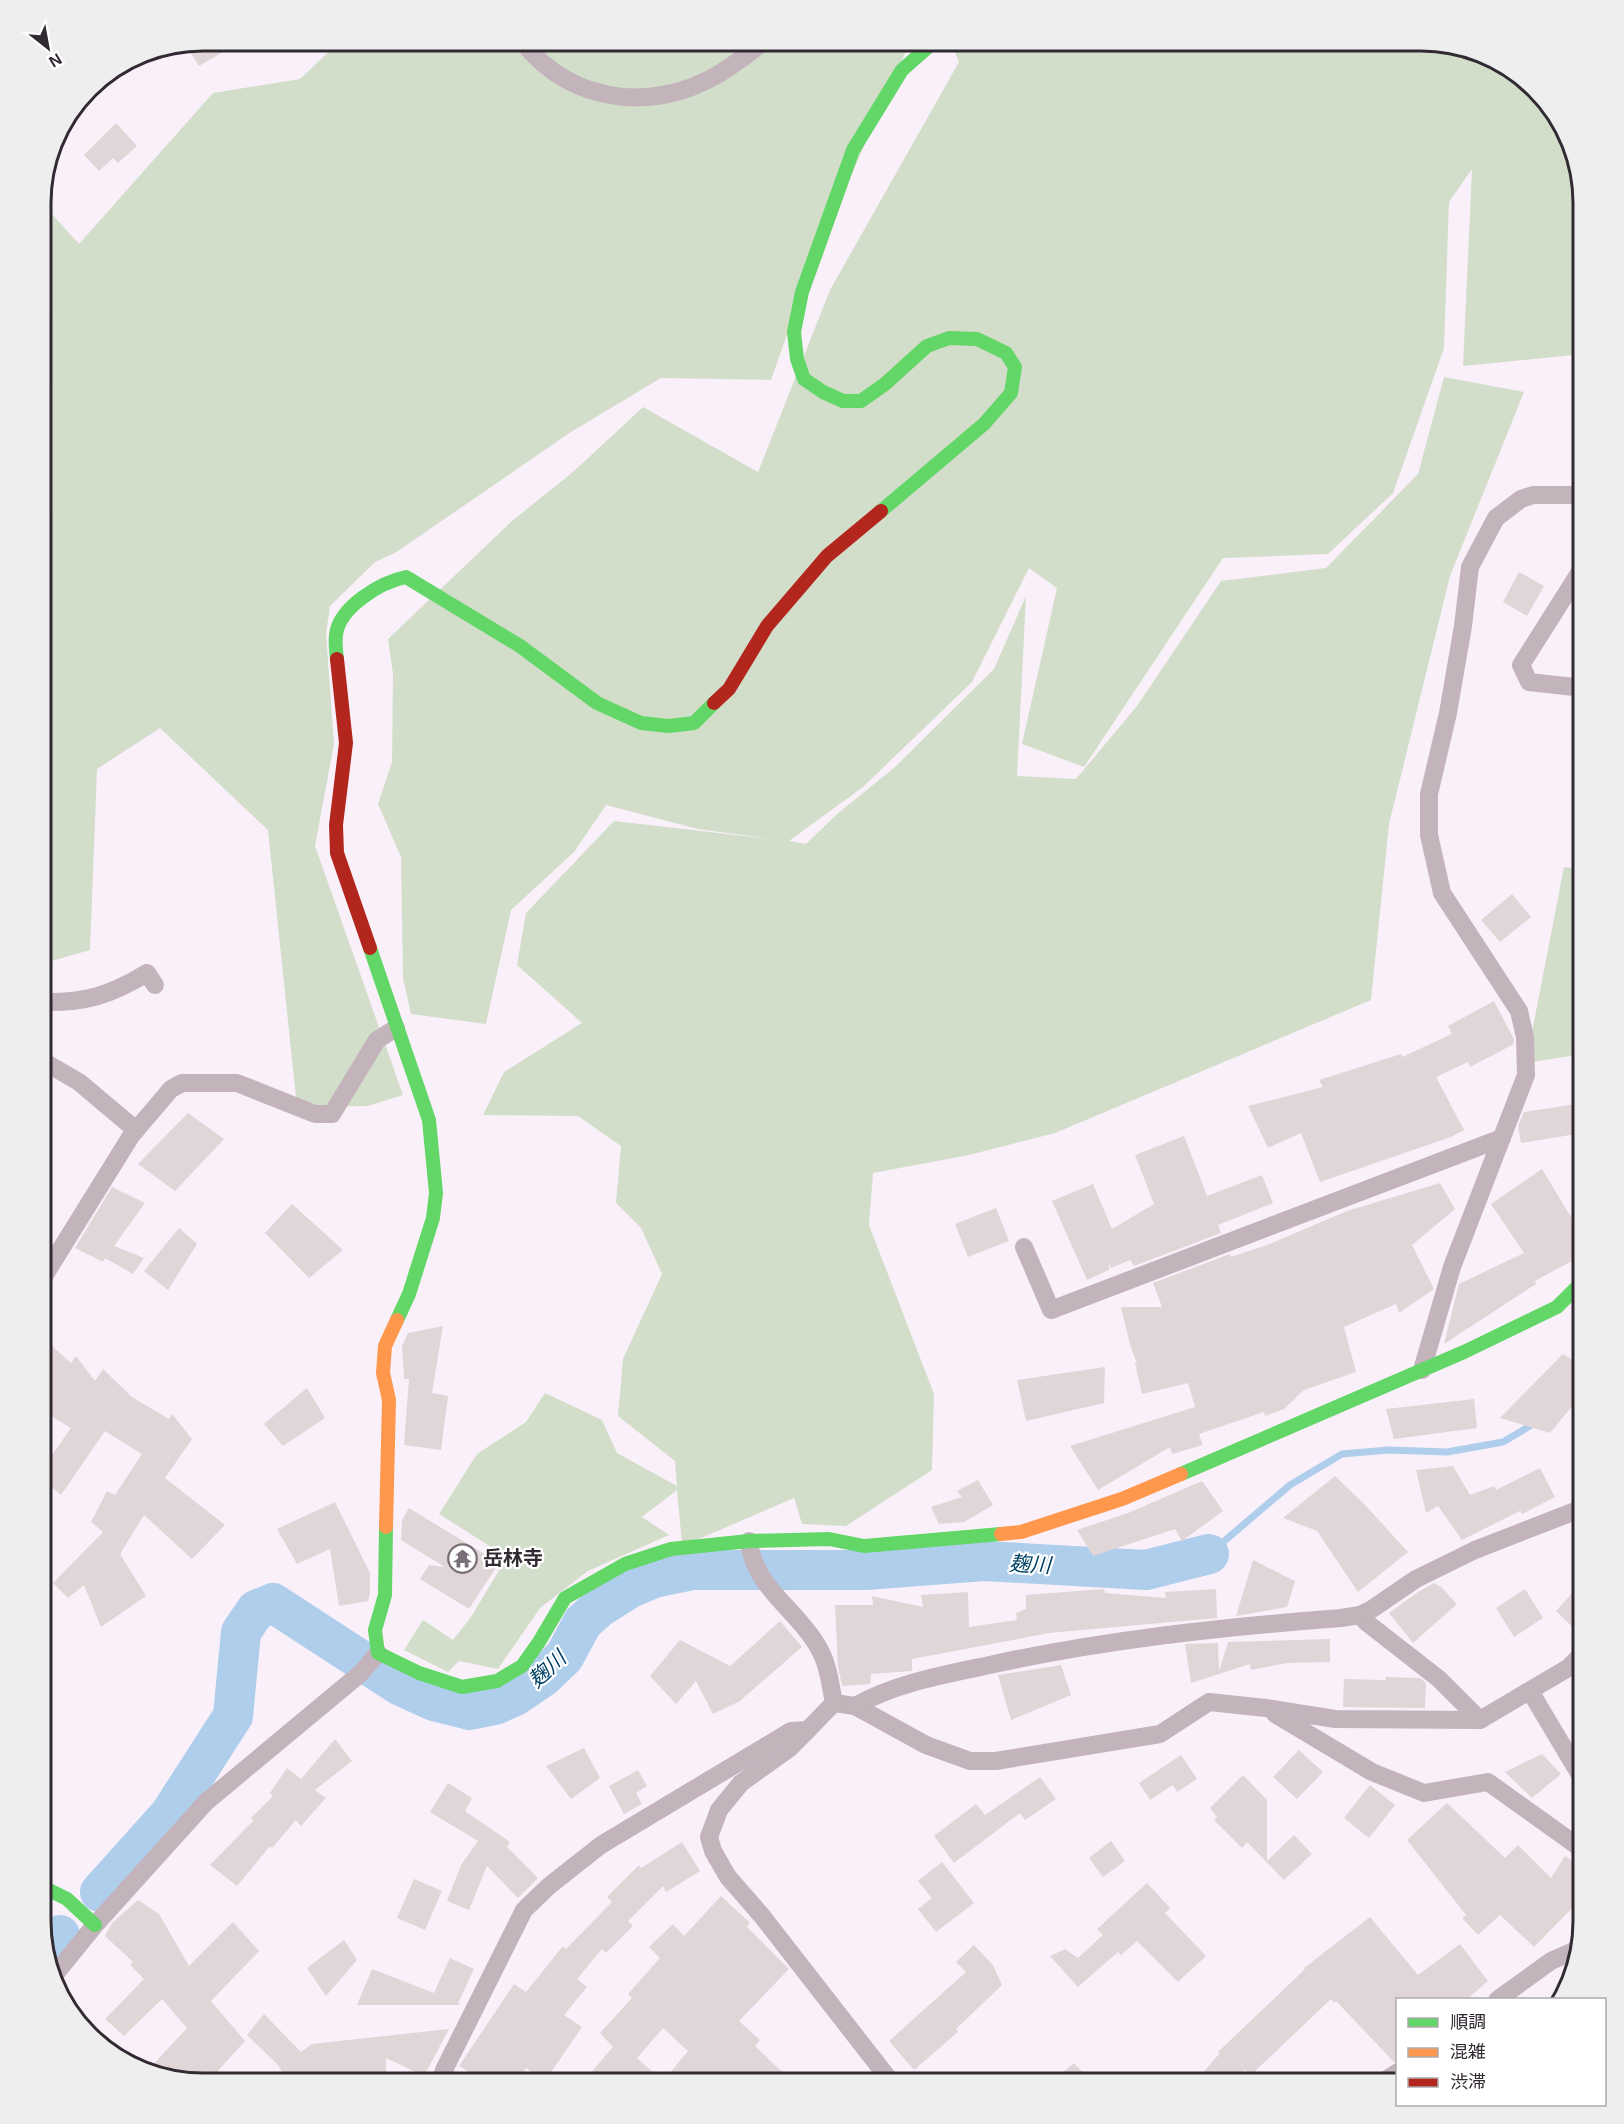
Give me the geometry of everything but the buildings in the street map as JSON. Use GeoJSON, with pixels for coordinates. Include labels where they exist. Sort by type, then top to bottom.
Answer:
{"type":"FeatureCollection","features":[{"type":"Feature","properties":{"kind":"street"},"geometry":{"type":"LineString","coordinates":[[530,51],[556,74],[589,91],[622,98],[660,97],[696,87],[753,51]]}},
{"type":"Feature","properties":{"kind":"street"},"geometry":{"type":"LineString","coordinates":[[59,1969],[95,1925],[206,1802],[361,1673],[376,1655],[375,1630],[385,1595],[389,1400],[383,1373],[385,1346],[409,1294],[433,1218],[436,1193],[429,1120],[337,852],[334,836],[335,814],[346,743],[336,647],[336,633],[340,620],[355,604],[392,578],[406,577],[520,646],[597,703],[641,723],[669,726],[694,723],[729,689],[766,626],[827,556],[984,424],[1011,393],[1015,367],[1006,353],[977,339],[949,338],[927,346],[885,384],[861,401],[843,401],[823,392],[804,379],[797,359],[794,332],[802,292],[853,150],[902,70],[924,51]]}},
{"type":"Feature","properties":{"kind":"street"},"geometry":{"type":"LineString","coordinates":[[1422,1370],[1452,1267],[1526,1075],[1525,1037],[1519,1011],[1442,893],[1430,835],[1429,794],[1449,702],[1470,567],[1496,518],[1521,499],[1533,495],[1573,495]]}},
{"type":"Feature","properties":{"kind":"street"},"geometry":{"type":"LineString","coordinates":[[1573,584],[1521,665],[1529,682],[1573,687]]}},
{"type":"Feature","properties":{"kind":"street"},"geometry":{"type":"LineString","coordinates":[[51,1001],[92,999],[121,988],[147,973],[155,985]]}},
{"type":"Feature","properties":{"kind":"street"},"geometry":{"type":"LineString","coordinates":[[51,1265],[136,1130],[171,1089],[182,1083],[237,1083],[315,1114],[332,1114],[377,1040],[396,1028]]}},
{"type":"Feature","properties":{"kind":"street"},"geometry":{"type":"LineString","coordinates":[[51,1066],[80,1082],[136,1130]]}},
{"type":"Feature","properties":{"kind":"street"},"geometry":{"type":"LineString","coordinates":[[1024,1247],[1051,1310],[1502,1138]]}},
{"type":"Feature","properties":{"kind":"street"},"geometry":{"type":"LineString","coordinates":[[376,1655],[419,1673],[462,1687],[497,1681],[522,1666],[565,1598],[625,1564],[671,1549],[749,1546],[829,1539],[864,1546],[1022,1532],[1122,1499],[1368,1391],[1422,1370],[1557,1307],[1573,1292]]}},
{"type":"Feature","properties":{"kind":"street"},"geometry":{"type":"LineString","coordinates":[[855,1706],[872,1697],[928,1678],[1046,1652],[1209,1629],[1360,1615],[1416,1579],[1465,1555],[1573,1512]]}},
{"type":"Feature","properties":{"kind":"street"},"geometry":{"type":"LineString","coordinates":[[749,1546],[764,1583],[816,1642],[825,1659],[834,1703]]}},
{"type":"Feature","properties":{"kind":"street"},"geometry":{"type":"LineString","coordinates":[[1360,1615],[1439,1679],[1480,1720]]}},
{"type":"Feature","properties":{"kind":"street"},"geometry":{"type":"LineString","coordinates":[[834,1703],[855,1706],[926,1745],[970,1761],[988,1761],[1160,1734],[1209,1702],[1335,1719],[1480,1720],[1573,1663]]}},
{"type":"Feature","properties":{"kind":"street"},"geometry":{"type":"LineString","coordinates":[[1530,1691],[1573,1762]]}},
{"type":"Feature","properties":{"kind":"street"},"geometry":{"type":"LineString","coordinates":[[834,1703],[790,1748],[741,1783],[719,1810],[710,1838],[713,1851],[728,1877],[762,1916],[883,2073]]}},
{"type":"Feature","properties":{"kind":"street"},"geometry":{"type":"LineString","coordinates":[[1266,1708],[1372,1772],[1424,1793],[1488,1782],[1573,1842]]}},
{"type":"Feature","properties":{"kind":"street"},"geometry":{"type":"LineString","coordinates":[[443,2073],[524,1910],[549,1886],[601,1845],[791,1731],[808,1730]]}},
{"type":"Feature","properties":{"kind":"street"},"geometry":{"type":"LineString","coordinates":[[51,1891],[67,1899],[95,1925]]}},
{"type":"Feature","properties":{"kind":"street"},"geometry":{"type":"LineString","coordinates":[[1500,1998],[1551,1961],[1569,1953]]}},
{"type":"Feature","properties":{"kind":"green space"},"geometry":{"type":"Polygon","coordinates":[[[329,51],[906,51],[812,264],[771,380],[661,378],[571,432],[395,553],[375,562],[330,606],[326,634],[334,744],[315,846],[403,1095],[368,1106],[297,1107],[268,830],[160,728],[97,769],[90,950],[51,961],[51,213],[79,244],[213,93],[300,79],[329,51]]]}},
{"type":"Feature","properties":{"kind":"green space"},"geometry":{"type":"Polygon","coordinates":[[[954,51],[1431,51],[1460,56],[1479,63],[1513,82],[1535,103],[1547,119],[1565,154],[1573,193],[1573,355],[1463,366],[1472,169],[1449,202],[1444,348],[1393,493],[1328,554],[1223,558],[1084,767],[1022,744],[1057,588],[1029,568],[972,682],[863,787],[789,841],[806,844],[837,814],[895,767],[994,669],[1026,596],[1017,776],[1076,779],[1137,706],[1221,581],[1326,568],[1418,474],[1444,377],[1524,392],[1450,576],[1389,824],[1371,1000],[1055,1133],[969,1155],[873,1173],[869,1225],[934,1394],[932,1470],[846,1526],[802,1524],[794,1498],[682,1544],[677,1490],[642,1517],[669,1535],[588,1571],[540,1608],[498,1669],[459,1661],[448,1672],[404,1650],[423,1620],[453,1640],[471,1617],[507,1557],[439,1514],[477,1454],[526,1422],[545,1393],[602,1420],[617,1453],[677,1486],[675,1461],[618,1416],[623,1359],[662,1274],[641,1228],[616,1203],[621,1146],[578,1116],[483,1115],[504,1072],[582,1023],[517,965],[526,913],[614,821],[779,840],[698,829],[606,805],[574,852],[511,910],[486,1024],[411,1014],[403,978],[401,857],[378,804],[392,762],[393,674],[388,639],[512,521],[573,472],[643,407],[758,472],[830,290],[959,62],[954,51]]]}},
{"type":"Feature","properties":{"kind":"green space"},"geometry":{"type":"Polygon","coordinates":[[[1564,867],[1573,868],[1573,1056],[1526,1063],[1564,867]]]}},
{"type":"Feature","properties":{"kind":"waterway"},"geometry":{"type":"LineString","coordinates":[[1209,1554],[1290,1485],[1342,1454],[1388,1450],[1447,1452],[1503,1442],[1535,1423]]}},
{"type":"Feature","properties":{"kind":"waterway","name":"麹川"},"geometry":{"type":"LineString","coordinates":[[100,1892],[170,1814],[233,1716],[241,1632],[256,1610],[273,1603],[399,1685],[434,1701],[470,1710],[495,1705],[515,1696],[543,1677],[564,1657],[583,1622],[600,1607],[630,1588],[654,1578],[693,1570],[866,1570],[984,1561],[1146,1570],[1209,1554]]}},
{"type":"Feature","properties":{"kind":"waterway","name":"麹川"},"geometry":{"type":"LineString","coordinates":[[53,1944],[60,1935]]}},
{"type":"Feature","properties":{"kind":"traffic: fast"},"geometry":{"type":"LineString","coordinates":[[881,511],[984,424],[1011,393],[1015,367],[1006,353],[977,339],[949,338],[927,346],[885,384],[861,401],[843,401],[823,392],[804,379],[797,359],[794,332],[802,292],[853,150],[902,70],[924,51]]}},
{"type":"Feature","properties":{"kind":"traffic: fast"},"geometry":{"type":"LineString","coordinates":[[337,659],[336,635],[345,615],[363,597],[374,590],[406,577],[520,646],[597,703],[641,723],[669,726],[694,723],[714,703]]}},
{"type":"Feature","properties":{"kind":"traffic: fast"},"geometry":{"type":"LineString","coordinates":[[370,948],[429,1120],[436,1193],[433,1218],[409,1294],[397,1320]]}},
{"type":"Feature","properties":{"kind":"traffic: fast"},"geometry":{"type":"LineString","coordinates":[[1181,1474],[1464,1352],[1557,1307],[1573,1291]]}},
{"type":"Feature","properties":{"kind":"traffic: fast"},"geometry":{"type":"LineString","coordinates":[[386,1527],[385,1595],[375,1630],[378,1653],[419,1673],[462,1687],[497,1681],[522,1666],[565,1598],[625,1564],[671,1549],[749,1541],[829,1539],[864,1546],[1001,1534]]}},
{"type":"Feature","properties":{"kind":"traffic: fast"},"geometry":{"type":"LineString","coordinates":[[51,1891],[67,1899],[95,1925]]}},
{"type":"Feature","properties":{"kind":"traffic: slow"},"geometry":{"type":"LineString","coordinates":[[386,1527],[389,1400],[383,1373],[385,1346],[397,1320]]}},
{"type":"Feature","properties":{"kind":"traffic: slow"},"geometry":{"type":"LineString","coordinates":[[1001,1534],[1021,1532],[1122,1499],[1181,1474]]}},
{"type":"Feature","properties":{"kind":"traffic: jam"},"geometry":{"type":"LineString","coordinates":[[714,703],[729,689],[767,626],[827,556],[881,511]]}},
{"type":"Feature","properties":{"kind":"traffic: jam"},"geometry":{"type":"LineString","coordinates":[[337,659],[346,743],[336,825],[337,853],[370,948]]}},
{"type":"Feature","properties":{"kind":"place","name":"岳林寺"},"geometry":{"type":"Point","coordinates":[462,1558]}}]}
